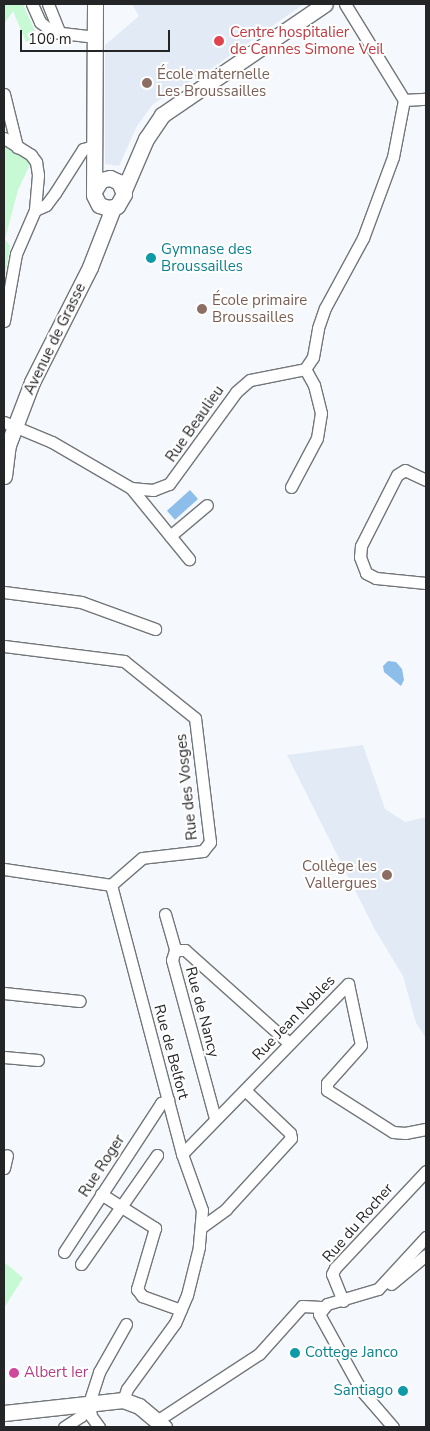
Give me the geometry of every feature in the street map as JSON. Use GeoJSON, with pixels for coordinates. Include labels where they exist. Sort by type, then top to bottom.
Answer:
{"type":"FeatureCollection","features":[{"type":"Feature","properties":{"kind":"street"},"geometry":{"type":"LineString","coordinates":[[32,4],[40,22],[60,32],[96,37]]}},
{"type":"Feature","properties":{"kind":"street"},"geometry":{"type":"LineString","coordinates":[[48,4],[60,32]]}},
{"type":"Feature","properties":{"kind":"street","name":"Avenue de Grasse"},"geometry":{"type":"LineString","coordinates":[[4,476],[9,426],[97,248],[94,151],[95,4]]}},
{"type":"Feature","properties":{"kind":"street"},"geometry":{"type":"LineString","coordinates":[[113,208],[104,207],[95,196],[98,183],[115,183],[132,168],[146,138],[167,111],[326,4]]}},
{"type":"Feature","properties":{"kind":"street"},"geometry":{"type":"LineString","coordinates":[[292,487],[317,438],[321,413],[314,385],[305,369],[313,357],[318,328],[325,308],[347,271],[373,213],[400,134],[404,100],[345,4]]}},
{"type":"Feature","properties":{"kind":"street"},"geometry":{"type":"LineString","coordinates":[[4,94],[17,147]]}},
{"type":"Feature","properties":{"kind":"street"},"geometry":{"type":"LineString","coordinates":[[404,100],[426,99]]}},
{"type":"Feature","properties":{"kind":"street"},"geometry":{"type":"LineString","coordinates":[[4,138],[36,162],[35,210],[16,254],[4,321]]}},
{"type":"Feature","properties":{"kind":"street"},"geometry":{"type":"LineString","coordinates":[[35,210],[46,205],[83,149],[94,151]]}},
{"type":"Feature","properties":{"kind":"street","name":"Avenue de Grasse"},"geometry":{"type":"LineString","coordinates":[[94,151],[115,183]]}},
{"type":"Feature","properties":{"kind":"street"},"geometry":{"type":"LineString","coordinates":[[97,248],[113,208],[121,203],[115,183]]}},
{"type":"Feature","properties":{"kind":"street","name":"Rue Beaulieu"},"geometry":{"type":"LineString","coordinates":[[9,426],[52,442],[131,488],[153,490],[169,484],[236,392],[250,380],[305,369]]}},
{"type":"Feature","properties":{"kind":"street"},"geometry":{"type":"LineString","coordinates":[[426,480],[405,470],[397,475],[360,546],[360,557],[366,573],[376,578],[426,583]]}},
{"type":"Feature","properties":{"kind":"street"},"geometry":{"type":"LineString","coordinates":[[131,488],[189,560]]}},
{"type":"Feature","properties":{"kind":"street"},"geometry":{"type":"LineString","coordinates":[[170,536],[207,505]]}},
{"type":"Feature","properties":{"kind":"street"},"geometry":{"type":"LineString","coordinates":[[4,592],[81,602],[155,629]]}},
{"type":"Feature","properties":{"kind":"street","name":"Rue des Vosges"},"geometry":{"type":"LineString","coordinates":[[4,646],[124,661],[195,718],[210,842],[207,848],[142,858],[111,886]]}},
{"type":"Feature","properties":{"kind":"street"},"geometry":{"type":"LineString","coordinates":[[4,869],[111,886]]}},
{"type":"Feature","properties":{"kind":"street","name":"Rue de Belfort"},"geometry":{"type":"LineString","coordinates":[[111,886],[182,1154],[202,1210],[202,1226],[193,1276],[180,1310],[127,1389],[123,1400]]}},
{"type":"Feature","properties":{"kind":"street","name":"Rue de Nancy"},"geometry":{"type":"LineString","coordinates":[[164,914],[175,950],[172,960],[215,1118]]}},
{"type":"Feature","properties":{"kind":"street"},"geometry":{"type":"LineString","coordinates":[[175,950],[185,950],[289,1043]]}},
{"type":"Feature","properties":{"kind":"street","name":"Rue Jean Nobles"},"geometry":{"type":"LineString","coordinates":[[182,1154],[215,1118],[245,1090],[348,984],[361,1045],[327,1084],[327,1090],[393,1132],[405,1134],[426,1129]]}},
{"type":"Feature","properties":{"kind":"street"},"geometry":{"type":"LineString","coordinates":[[4,993],[80,1001]]}},
{"type":"Feature","properties":{"kind":"street"},"geometry":{"type":"LineString","coordinates":[[4,1057],[38,1060]]}},
{"type":"Feature","properties":{"kind":"street"},"geometry":{"type":"LineString","coordinates":[[202,1226],[226,1209],[291,1138],[290,1133],[245,1090]]}},
{"type":"Feature","properties":{"kind":"street","name":"Rue Roger"},"geometry":{"type":"LineString","coordinates":[[64,1252],[162,1102],[168,1100]]}},
{"type":"Feature","properties":{"kind":"street"},"geometry":{"type":"LineString","coordinates":[[4,1168],[7,1155]]}},
{"type":"Feature","properties":{"kind":"street"},"geometry":{"type":"LineString","coordinates":[[81,1264],[157,1155]]}},
{"type":"Feature","properties":{"kind":"street","name":"Rue du Rocher"},"geometry":{"type":"LineString","coordinates":[[343,1301],[332,1274],[335,1268],[426,1171]]}},
{"type":"Feature","properties":{"kind":"street"},"geometry":{"type":"LineString","coordinates":[[101,1194],[155,1228],[137,1286],[138,1293],[180,1310]]}},
{"type":"Feature","properties":{"kind":"street"},"geometry":{"type":"LineString","coordinates":[[378,1289],[426,1237]]}},
{"type":"Feature","properties":{"kind":"street"},"geometry":{"type":"LineString","coordinates":[[4,1413],[123,1400],[139,1406],[161,1424],[259,1354],[302,1306],[321,1307],[387,1287],[426,1255]]}},
{"type":"Feature","properties":{"kind":"street"},"geometry":{"type":"LineString","coordinates":[[321,1307],[319,1314],[361,1390],[393,1427]]}},
{"type":"Feature","properties":{"kind":"street"},"geometry":{"type":"LineString","coordinates":[[64,1427],[81,1416],[89,1403],[99,1372],[126,1324]]}},
{"type":"Feature","properties":{"kind":"street"},"geometry":{"type":"LineString","coordinates":[[89,1403],[91,1416],[99,1427]]}},
{"type":"Feature","properties":{"kind":"shaded area","name":"École maternelle Les Broussailles"},"geometry":{"type":"Polygon","coordinates":[[[132,4],[304,4],[212,68],[153,104],[137,126],[119,166],[105,164],[105,45],[139,16],[132,4]]]}},
{"type":"Feature","properties":{"kind":"shaded area","name":"Collège les Vallergues"},"geometry":{"type":"Polygon","coordinates":[[[363,745],[385,809],[405,822],[426,817],[426,1038],[416,1023],[403,976],[374,928],[287,755],[363,745]]]}},
{"type":"Feature","properties":{"kind":"green space"},"geometry":{"type":"Polygon","coordinates":[[[4,4],[23,4],[37,36],[26,42],[13,11],[4,24],[4,4]]]}},
{"type":"Feature","properties":{"kind":"green space"},"geometry":{"type":"Polygon","coordinates":[[[4,143],[32,160],[18,190],[5,239],[10,246],[4,284],[4,143]]]}},
{"type":"Feature","properties":{"kind":"green space"},"geometry":{"type":"Polygon","coordinates":[[[4,1262],[23,1278],[4,1308],[4,1262]]]}},
{"type":"Feature","properties":{"kind":"water"},"geometry":{"type":"Polygon","coordinates":[[[190,490],[198,499],[175,520],[167,511],[190,490]]]}},
{"type":"Feature","properties":{"kind":"water"},"geometry":{"type":"Polygon","coordinates":[[[388,661],[396,662],[402,669],[404,680],[401,686],[384,672],[383,666],[388,661]]]}},
{"type":"Feature","properties":{"kind":"place","name":"Centre hospitalier de Cannes Simone Veil"},"geometry":{"type":"Point","coordinates":[219,41]}},
{"type":"Feature","properties":{"kind":"place","name":"École maternelle Les Broussailles"},"geometry":{"type":"Point","coordinates":[147,83]}},
{"type":"Feature","properties":{"kind":"place","name":"Gymnase des Broussailles"},"geometry":{"type":"Point","coordinates":[151,258]}},
{"type":"Feature","properties":{"kind":"place","name":"École primaire Broussailles"},"geometry":{"type":"Point","coordinates":[202,309]}},
{"type":"Feature","properties":{"kind":"place","name":"Collège les Vallergues"},"geometry":{"type":"Point","coordinates":[387,875]}},
{"type":"Feature","properties":{"kind":"place","name":"Cottege Janco"},"geometry":{"type":"Point","coordinates":[295,1353]}},
{"type":"Feature","properties":{"kind":"place","name":"Albert Ier"},"geometry":{"type":"Point","coordinates":[14,1373]}},
{"type":"Feature","properties":{"kind":"place","name":"Santiago"},"geometry":{"type":"Point","coordinates":[403,1391]}}]}
